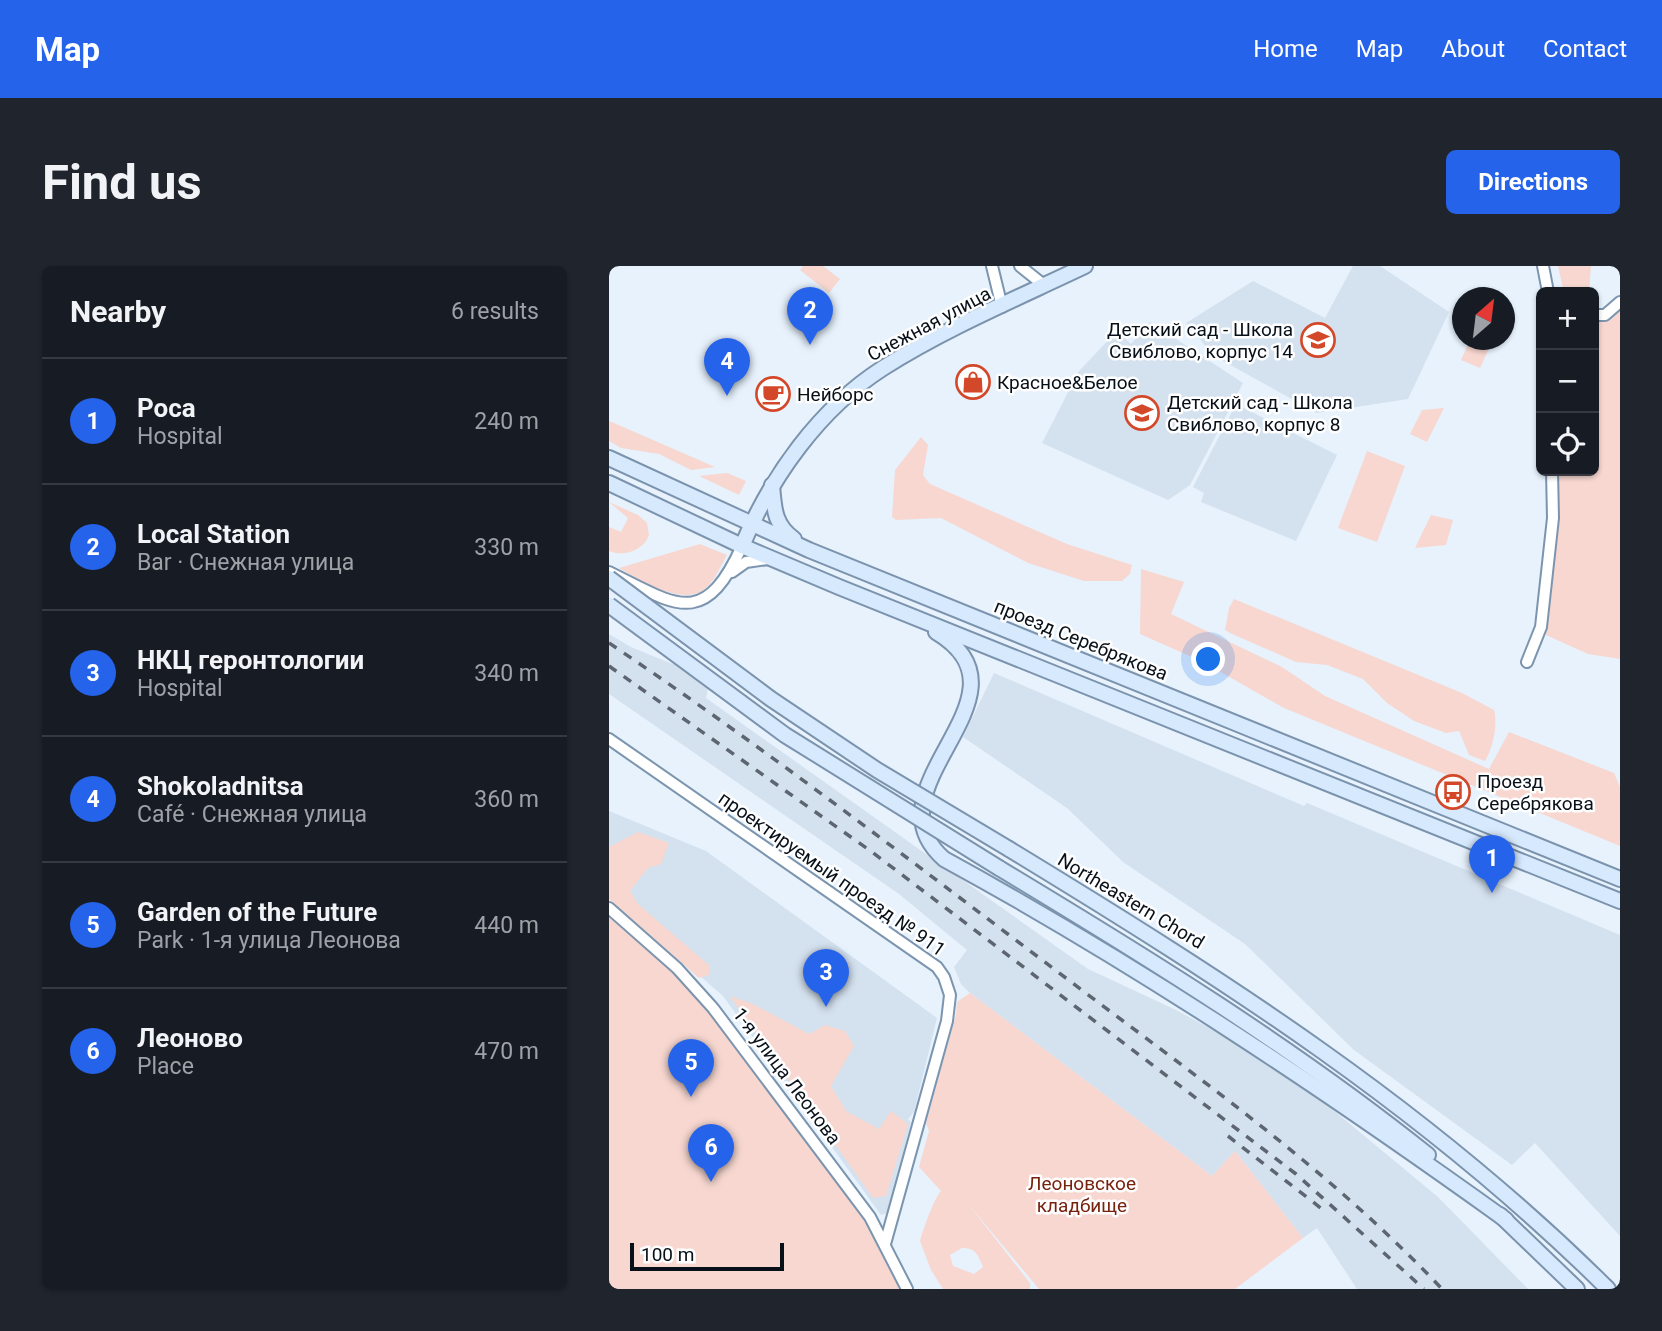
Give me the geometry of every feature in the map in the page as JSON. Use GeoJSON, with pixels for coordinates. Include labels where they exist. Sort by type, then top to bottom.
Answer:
{"type":"FeatureCollection","features":[{"type":"Feature","properties":{"kind":"main road","name":"Снежная улица"},"geometry":{"type":"LineString","coordinates":[[742,546],[772,485],[823,420],[866,380],[905,355],[1085,266]]}},
{"type":"Feature","properties":{"kind":"main road","name":"проезд Серебрякова"},"geometry":{"type":"LineString","coordinates":[[609,457],[809,550],[1620,879]]}},
{"type":"Feature","properties":{"kind":"main road"},"geometry":{"type":"LineString","coordinates":[[609,483],[772,560],[1620,901]]}},
{"type":"Feature","properties":{"kind":"main road"},"geometry":{"type":"LineString","coordinates":[[772,485],[775,512],[781,529],[809,550]]}},
{"type":"Feature","properties":{"kind":"main road","name":"Northeastern Chord"},"geometry":{"type":"LineString","coordinates":[[609,578],[771,699],[877,770],[1189,959],[1327,1052],[1493,1181],[1608,1289]]}},
{"type":"Feature","properties":{"kind":"main road","name":"Northeastern Chord"},"geometry":{"type":"LineString","coordinates":[[609,605],[785,735],[1145,956],[1307,1063],[1402,1135],[1506,1220],[1577,1289]]}},
{"type":"Feature","properties":{"kind":"main road"},"geometry":{"type":"LineString","coordinates":[[907,614],[945,637],[961,653],[971,674],[972,690],[965,709],[922,802],[923,833],[932,848],[944,859],[1109,953],[1272,1056],[1506,1220]]}},
{"type":"Feature","properties":{"kind":"street"},"geometry":{"type":"LineString","coordinates":[[992,266],[1002,307]]}},
{"type":"Feature","properties":{"kind":"street"},"geometry":{"type":"LineString","coordinates":[[1020,266],[1045,286]]}},
{"type":"Feature","properties":{"kind":"street"},"geometry":{"type":"LineString","coordinates":[[1543,266],[1547,287]]}},
{"type":"Feature","properties":{"kind":"street"},"geometry":{"type":"LineString","coordinates":[[1599,315],[1605,315],[1620,302]]}},
{"type":"Feature","properties":{"kind":"street"},"geometry":{"type":"LineString","coordinates":[[1527,662],[1541,627],[1553,518],[1552,476]]}},
{"type":"Feature","properties":{"kind":"street"},"geometry":{"type":"LineString","coordinates":[[724,583],[742,546]]}},
{"type":"Feature","properties":{"kind":"street"},"geometry":{"type":"LineString","coordinates":[[609,572],[673,603],[685,605],[709,597],[737,567],[746,562],[772,560]]}},
{"type":"Feature","properties":{"kind":"street","name":"проектируемый проезд № 911"},"geometry":{"type":"LineString","coordinates":[[609,739],[865,914],[927,959],[944,977],[950,995],[947,1021],[885,1244]]}},
{"type":"Feature","properties":{"kind":"street","name":"1-я улица Леонова"},"geometry":{"type":"LineString","coordinates":[[609,908],[696,987],[850,1188],[885,1244],[907,1289]]}},
{"type":"Feature","properties":{"kind":"shaded area","name":"Детский сад - Школа Свиблово, корпус 14"},"geometry":{"type":"Polygon","coordinates":[[[1353,266],[1380,266],[1449,312],[1408,399],[1317,413],[1214,356],[1186,323],[1253,281],[1325,318],[1353,266]]]}},
{"type":"Feature","properties":{"kind":"shaded area","name":"Детский сад - Школа Свиблово, корпус 8"},"geometry":{"type":"Polygon","coordinates":[[[1150,322],[1243,383],[1190,485],[1168,500],[1042,443],[1079,371],[1117,331],[1131,344],[1150,322]]]}},
{"type":"Feature","properties":{"kind":"shaded area"},"geometry":{"type":"Polygon","coordinates":[[[1236,404],[1337,455],[1296,541],[1201,502],[1204,493],[1193,487],[1236,404]]]}},
{"type":"Feature","properties":{"kind":"shaded area"},"geometry":{"type":"Polygon","coordinates":[[[609,634],[631,647],[670,663],[711,673],[706,698],[1088,969],[1176,1010],[1280,1066],[1438,1197],[1528,1289],[1357,1289],[1317,1228],[1303,1238],[1235,1151],[1212,1176],[970,993],[961,984],[954,967],[967,950],[899,894],[609,694],[609,634]]]}},
{"type":"Feature","properties":{"kind":"shaded area"},"geometry":{"type":"Polygon","coordinates":[[[994,673],[1304,806],[1307,803],[1620,935],[1620,1236],[1535,1143],[1512,1165],[1354,1050],[1245,944],[1123,862],[1067,808],[963,737],[994,673]]]}},
{"type":"Feature","properties":{"kind":"shaded area"},"geometry":{"type":"Polygon","coordinates":[[[609,811],[706,851],[937,1018],[914,1112],[908,1119],[911,1122],[888,1213],[881,1215],[723,996],[609,897],[609,811]]]}},
{"type":"Feature","properties":{"kind":"green space"},"geometry":{"type":"Polygon","coordinates":[[[803,266],[823,266],[840,279],[829,293],[800,270],[803,266]]]}},
{"type":"Feature","properties":{"kind":"green space"},"geometry":{"type":"Polygon","coordinates":[[[1558,266],[1591,266],[1589,287],[1563,287],[1558,266]]]}},
{"type":"Feature","properties":{"kind":"green space"},"geometry":{"type":"Polygon","coordinates":[[[1620,307],[1620,659],[1588,654],[1546,635],[1557,519],[1556,476],[1599,476],[1599,316],[1620,307]]]}},
{"type":"Feature","properties":{"kind":"green space"},"geometry":{"type":"Polygon","coordinates":[[[1466,350],[1488,350],[1480,368],[1461,360],[1466,350]]]}},
{"type":"Feature","properties":{"kind":"green space"},"geometry":{"type":"Polygon","coordinates":[[[1444,408],[1427,442],[1410,434],[1422,410],[1444,408]]]}},
{"type":"Feature","properties":{"kind":"green space"},"geometry":{"type":"Polygon","coordinates":[[[609,421],[715,467],[691,470],[659,454],[621,448],[609,441],[609,421]]]}},
{"type":"Feature","properties":{"kind":"green space"},"geometry":{"type":"Polygon","coordinates":[[[921,437],[928,445],[923,475],[930,484],[1067,544],[1132,565],[1130,574],[1122,581],[1084,581],[1028,563],[941,518],[896,520],[892,517],[895,470],[921,437]]]}},
{"type":"Feature","properties":{"kind":"green space"},"geometry":{"type":"Polygon","coordinates":[[[1367,451],[1405,466],[1377,542],[1338,528],[1367,451]]]}},
{"type":"Feature","properties":{"kind":"green space"},"geometry":{"type":"Polygon","coordinates":[[[727,473],[746,481],[739,495],[699,476],[727,473]]]}},
{"type":"Feature","properties":{"kind":"green space"},"geometry":{"type":"Polygon","coordinates":[[[609,502],[638,515],[647,523],[649,535],[638,549],[627,553],[609,551],[609,527],[621,532],[628,518],[609,502]]]}},
{"type":"Feature","properties":{"kind":"green space"},"geometry":{"type":"Polygon","coordinates":[[[1431,515],[1453,520],[1446,545],[1415,548],[1431,515]]]}},
{"type":"Feature","properties":{"kind":"green space"},"geometry":{"type":"Polygon","coordinates":[[[700,544],[727,555],[710,584],[693,594],[682,595],[659,589],[619,568],[700,544]]]}},
{"type":"Feature","properties":{"kind":"green space"},"geometry":{"type":"Polygon","coordinates":[[[1141,569],[1184,582],[1171,614],[1282,667],[1325,696],[1489,769],[1509,732],[1614,773],[1620,787],[1620,846],[1284,708],[1203,662],[1140,634],[1141,569]]]}},
{"type":"Feature","properties":{"kind":"green space"},"geometry":{"type":"Polygon","coordinates":[[[1234,599],[1462,693],[1494,710],[1494,736],[1485,761],[1469,755],[1459,731],[1446,733],[1414,721],[1387,703],[1363,679],[1327,665],[1296,662],[1225,630],[1229,608],[1234,599]]]}},
{"type":"Feature","properties":{"kind":"green space"},"geometry":{"type":"Polygon","coordinates":[[[638,832],[669,843],[661,864],[648,868],[630,891],[638,904],[710,966],[709,975],[699,978],[609,899],[609,847],[638,832]]]}},
{"type":"Feature","properties":{"kind":"green space"},"geometry":{"type":"Polygon","coordinates":[[[609,916],[683,981],[711,1015],[864,1219],[901,1289],[609,1289],[609,916]]]}},
{"type":"Feature","properties":{"kind":"green space","name":"Леоновское кладбище"},"geometry":{"type":"Polygon","coordinates":[[[970,993],[1212,1176],[1235,1151],[1303,1238],[1235,1289],[1039,1289],[969,1205],[1030,1283],[1030,1289],[943,1289],[931,1270],[920,1241],[932,1207],[941,1191],[919,1167],[929,1131],[926,1123],[956,1015],[957,1002],[970,993]],[[962,1248],[950,1255],[953,1266],[974,1274],[983,1267],[980,1259],[970,1249],[962,1248]]]}},
{"type":"Feature","properties":{"kind":"green space"},"geometry":{"type":"Polygon","coordinates":[[[730,996],[753,1004],[809,1034],[825,1025],[845,1031],[854,1046],[831,1086],[846,1111],[879,1129],[891,1111],[908,1124],[886,1196],[873,1198],[730,996]]]}},
{"type":"Feature","properties":{"kind":"railway"},"geometry":{"type":"LineString","coordinates":[[609,643],[834,803],[1255,1121],[1351,1201],[1442,1289]]}},
{"type":"Feature","properties":{"kind":"railway"},"geometry":{"type":"LineString","coordinates":[[609,666],[872,852],[1296,1174],[1424,1289]]}},
{"type":"Feature","properties":{"kind":"railway"},"geometry":{"type":"LineString","coordinates":[[1228,1136],[1322,1209]]}},
{"type":"Feature","properties":{"kind":"place","name":"Детский сад - Школа Свиблово, корпус 14"},"geometry":{"type":"Point","coordinates":[1318,340]}},
{"type":"Feature","properties":{"kind":"place","name":"Local Station"},"geometry":{"type":"Point","coordinates":[810,345]}},
{"type":"Feature","properties":{"kind":"place","name":"Красное&Белое"},"geometry":{"type":"Point","coordinates":[973,382]}},
{"type":"Feature","properties":{"kind":"place","name":"Нейборс"},"geometry":{"type":"Point","coordinates":[773,394]}},
{"type":"Feature","properties":{"kind":"place","name":"Shokoladnitsa"},"geometry":{"type":"Point","coordinates":[727,396]}},
{"type":"Feature","properties":{"kind":"place","name":"Детский сад - Школа Свиблово, корпус 8"},"geometry":{"type":"Point","coordinates":[1142,413]}},
{"type":"Feature","properties":{"kind":"place","name":"Проезд Серебрякова"},"geometry":{"type":"Point","coordinates":[1453,792]}},
{"type":"Feature","properties":{"kind":"place","name":"Роса"},"geometry":{"type":"Point","coordinates":[1492,893]}},
{"type":"Feature","properties":{"kind":"place","name":"НКЦ геронтологии"},"geometry":{"type":"Point","coordinates":[826,1007]}},
{"type":"Feature","properties":{"kind":"place","name":"Garden of the Future"},"geometry":{"type":"Point","coordinates":[691,1097]}},
{"type":"Feature","properties":{"kind":"place","name":"Леоново"},"geometry":{"type":"Point","coordinates":[711,1182]}}]}
